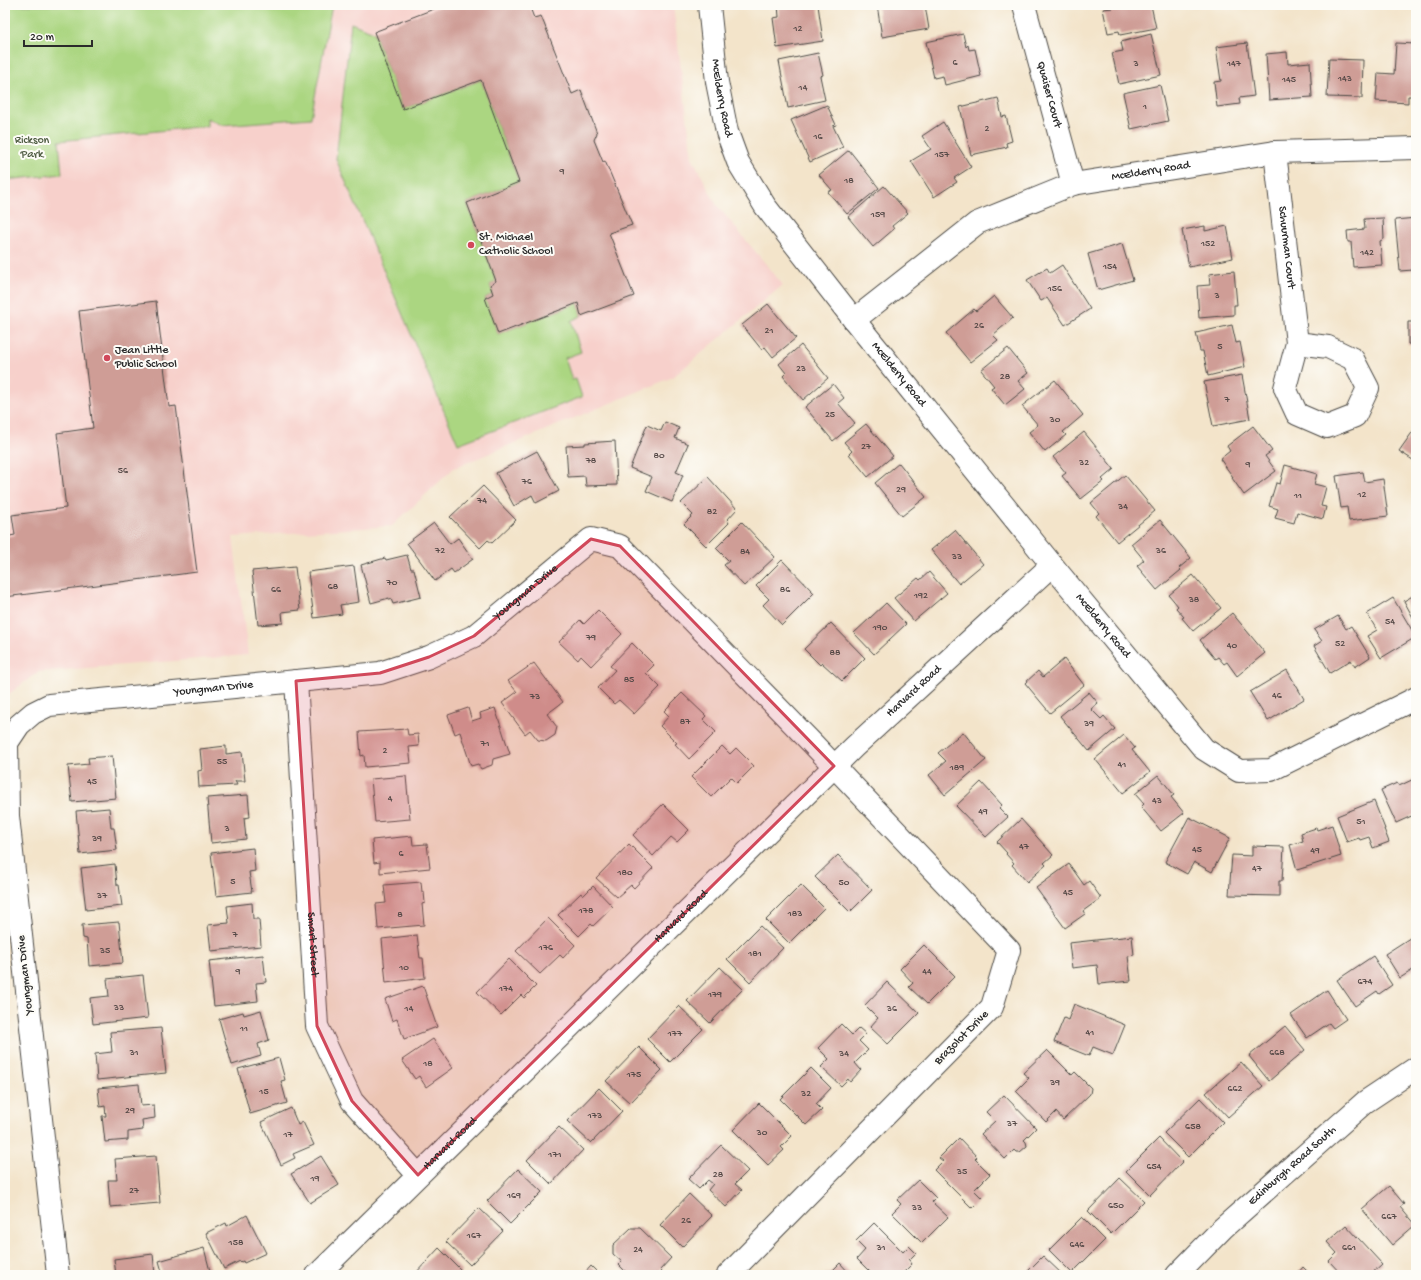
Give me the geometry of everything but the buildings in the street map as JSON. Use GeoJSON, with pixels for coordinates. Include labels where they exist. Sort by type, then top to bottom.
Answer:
{"type":"FeatureCollection","features":[{"type":"Feature","properties":{"kind":"street","name":"McElderry Road"},"geometry":{"type":"LineString","coordinates":[[709,5],[717,82],[727,132],[738,162],[765,206],[854,320],[1052,565],[1204,749],[1239,771],[1271,770],[1416,698]]}},
{"type":"Feature","properties":{"kind":"street","name":"Quaiser Court"},"geometry":{"type":"LineString","coordinates":[[1024,5],[1073,184]]}},
{"type":"Feature","properties":{"kind":"street","name":"McElderry Road"},"geometry":{"type":"LineString","coordinates":[[854,320],[977,223],[1073,184],[1275,152],[1416,148]]}},
{"type":"Feature","properties":{"kind":"street","name":"Schuurman Court"},"geometry":{"type":"LineString","coordinates":[[1275,152],[1297,343]]}},
{"type":"Feature","properties":{"kind":"street","name":"Youngman Drive"},"geometry":{"type":"LineString","coordinates":[[58,1275],[8,816],[8,743],[19,725],[33,713],[49,705],[380,673],[430,656],[474,636],[591,538],[620,546],[834,766]]}},
{"type":"Feature","properties":{"kind":"street","name":"Harvard Road"},"geometry":{"type":"LineString","coordinates":[[317,1275],[834,766],[1052,565]]}},
{"type":"Feature","properties":{"kind":"street","name":"Smart Street"},"geometry":{"type":"LineString","coordinates":[[296,681],[317,1026],[352,1101],[418,1175]]}},
{"type":"Feature","properties":{"kind":"street","name":"Brazolot Drive"},"geometry":{"type":"LineString","coordinates":[[728,1275],[992,1007],[1009,950],[834,766]]}},
{"type":"Feature","properties":{"kind":"street","name":"Edinburgh Road South"},"geometry":{"type":"LineString","coordinates":[[1177,1275],[1223,1228],[1365,1102],[1416,1068]]}},
{"type":"Feature","properties":{"kind":"highlighted area"},"geometry":{"type":"Polygon","coordinates":[[[591,539],[620,546],[834,766],[418,1175],[352,1101],[317,1026],[296,681],[380,673],[429,657],[474,636],[591,539]]]}},
{"type":"Feature","properties":{"kind":"shaded area","name":"St. Michael Catholic School"},"geometry":{"type":"Polygon","coordinates":[[[45,5],[673,5],[692,157],[716,204],[783,285],[673,377],[454,468],[392,526],[233,537],[248,655],[38,672],[5,697],[5,180],[45,5]]]}},
{"type":"Feature","properties":{"kind":"green space","name":"Rickson Park"},"geometry":{"type":"Polygon","coordinates":[[[5,5],[332,5],[311,118],[222,125],[207,118],[207,126],[59,141],[62,174],[5,180],[5,5]]]}},
{"type":"Feature","properties":{"kind":"green space"},"geometry":{"type":"Polygon","coordinates":[[[351,23],[374,32],[403,109],[481,80],[519,182],[467,203],[496,281],[490,285],[493,294],[485,298],[498,334],[578,303],[581,316],[571,321],[581,352],[565,358],[572,380],[576,379],[582,397],[458,444],[336,159],[351,23]]]}},
{"type":"Feature","properties":{"kind":"place","name":"St. Michael Catholic School"},"geometry":{"type":"Point","coordinates":[471,245]}},
{"type":"Feature","properties":{"kind":"place","name":"Jean Little Public School"},"geometry":{"type":"Point","coordinates":[107,358]}}]}
